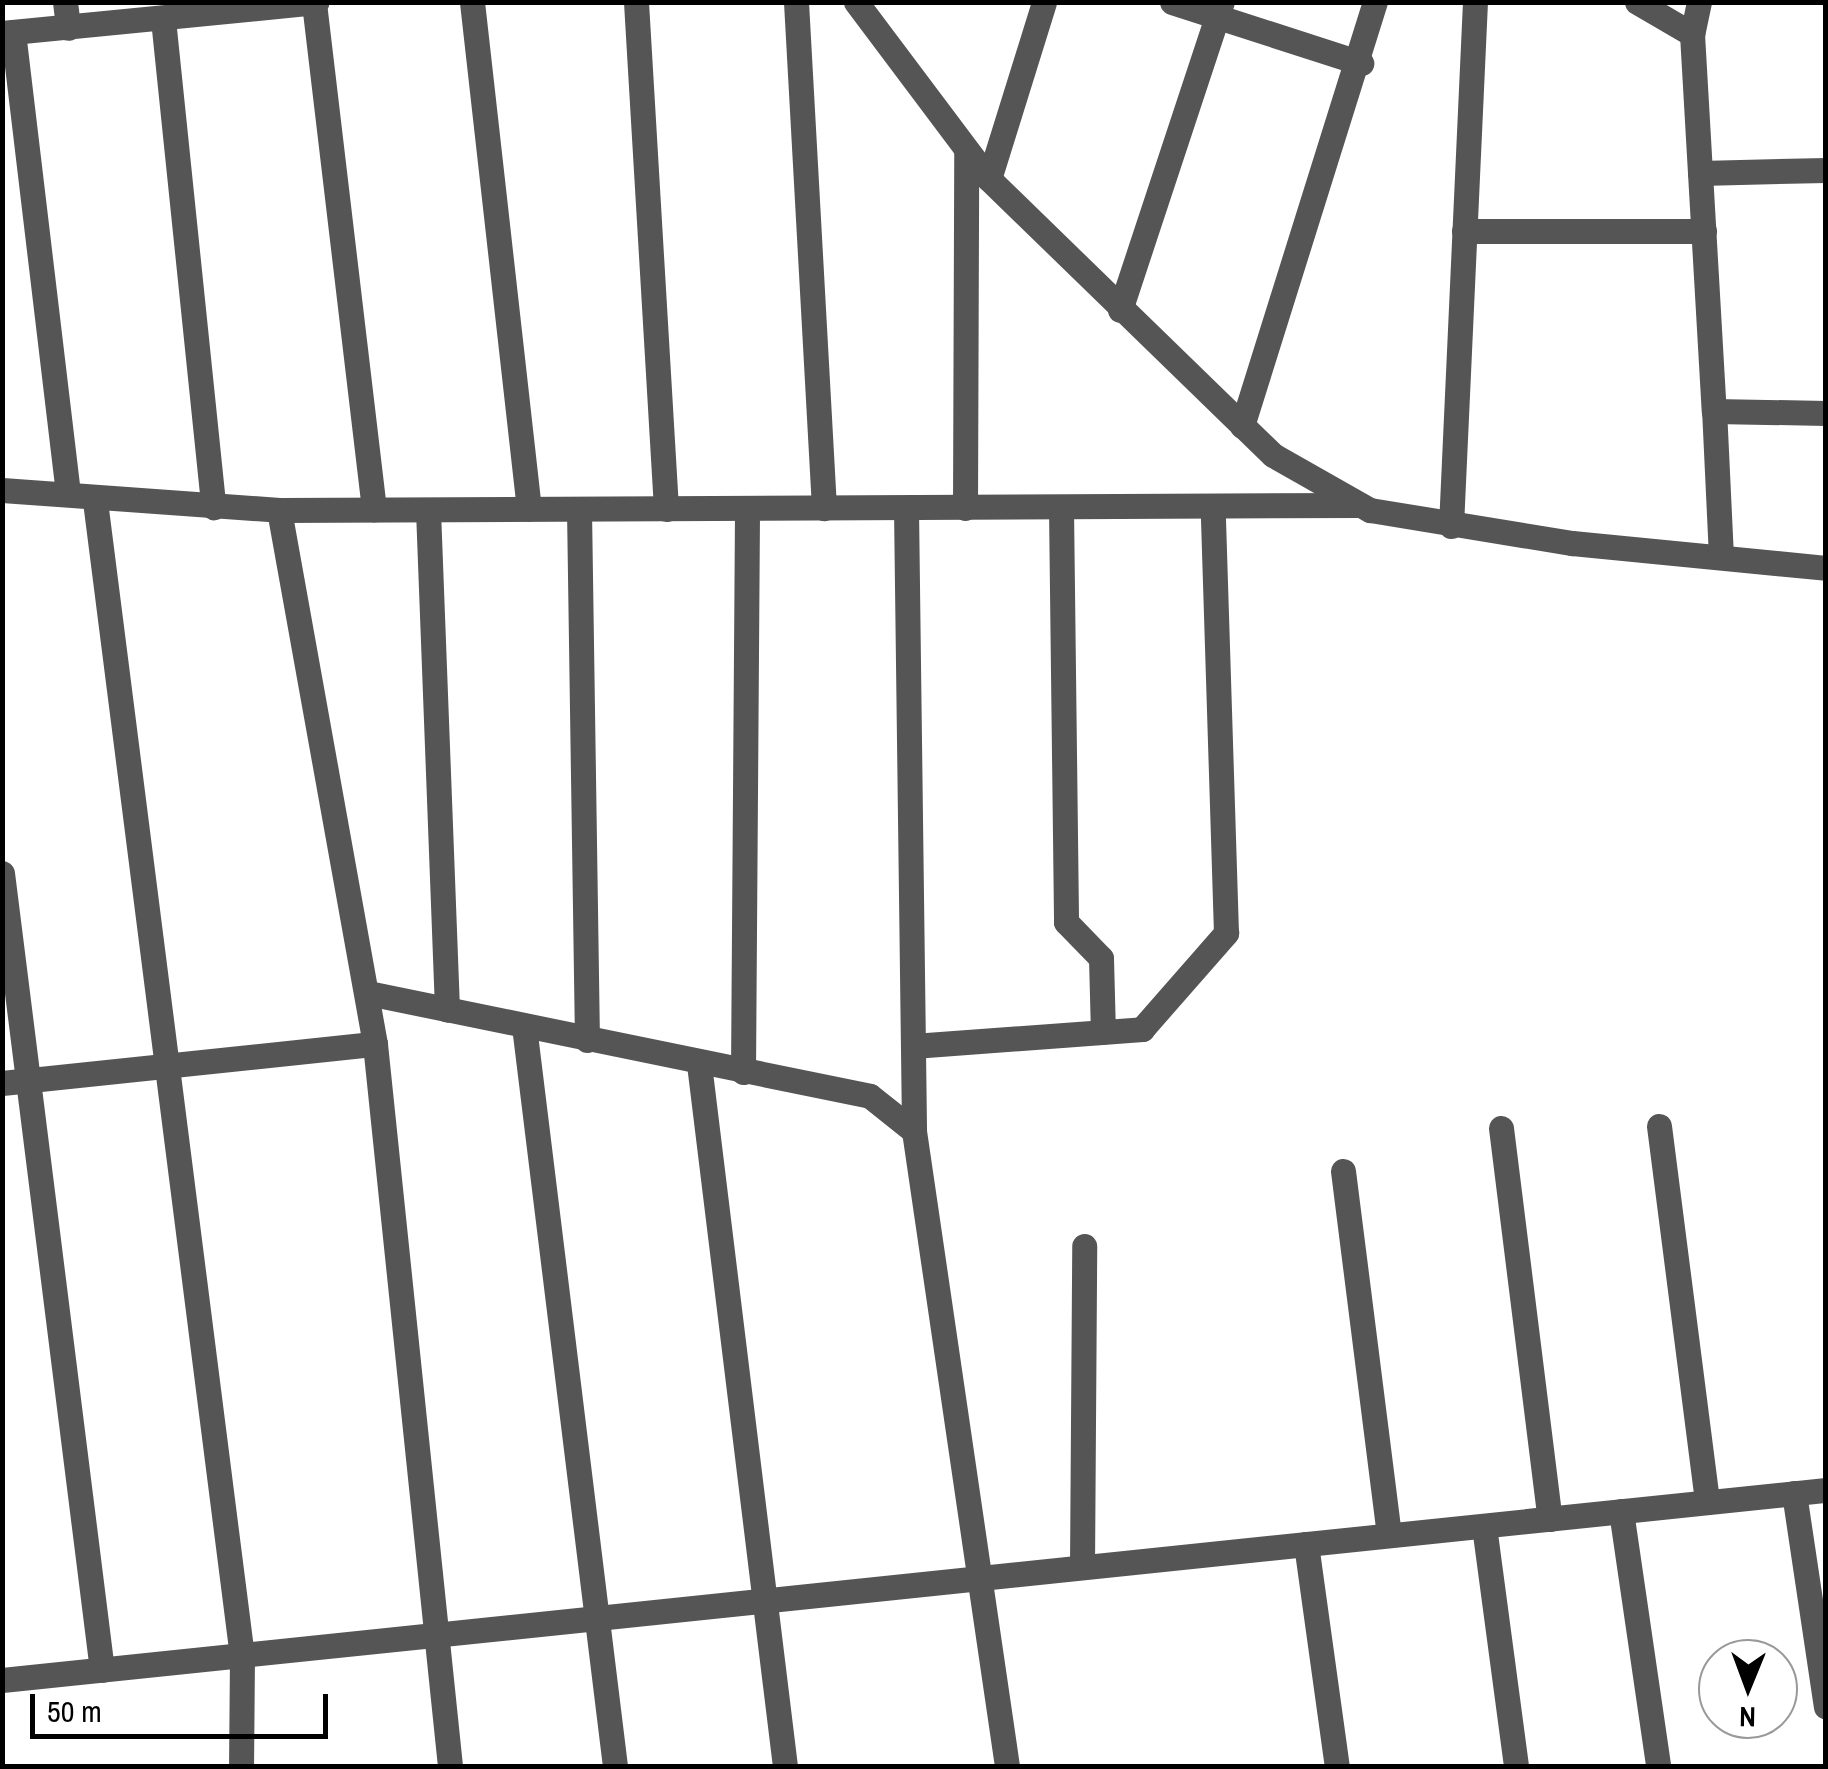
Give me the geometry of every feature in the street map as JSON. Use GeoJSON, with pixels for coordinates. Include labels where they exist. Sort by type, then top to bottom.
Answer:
{"type":"FeatureCollection","features":[{"type":"Feature","properties":{"kind":"street"},"geometry":{"type":"LineString","coordinates":[[472,2],[529,509]]}},
{"type":"Feature","properties":{"kind":"street"},"geometry":{"type":"LineString","coordinates":[[636,2],[666,508]]}},
{"type":"Feature","properties":{"kind":"street"},"geometry":{"type":"LineString","coordinates":[[796,2],[824,508]]}},
{"type":"Feature","properties":{"kind":"street"},"geometry":{"type":"LineString","coordinates":[[856,2],[875,14],[966,153],[1120,310],[1273,455],[1360,505]]}},
{"type":"Feature","properties":{"kind":"street"},"geometry":{"type":"LineString","coordinates":[[990,179],[1044,2]]}},
{"type":"Feature","properties":{"kind":"street"},"geometry":{"type":"LineString","coordinates":[[1172,2],[1220,9],[1361,63]]}},
{"type":"Feature","properties":{"kind":"street"},"geometry":{"type":"LineString","coordinates":[[1242,426],[1361,63],[1375,2]]}},
{"type":"Feature","properties":{"kind":"street"},"geometry":{"type":"LineString","coordinates":[[1451,526],[1475,2]]}},
{"type":"Feature","properties":{"kind":"street"},"geometry":{"type":"LineString","coordinates":[[1637,2],[1692,34]]}},
{"type":"Feature","properties":{"kind":"street"},"geometry":{"type":"LineString","coordinates":[[1700,2],[1692,34],[1721,557]]}},
{"type":"Feature","properties":{"kind":"street"},"geometry":{"type":"LineString","coordinates":[[68,490],[8,33],[67,15],[163,19],[221,8],[315,3],[374,510]]}},
{"type":"Feature","properties":{"kind":"street"},"geometry":{"type":"LineString","coordinates":[[1120,310],[1220,9]]}},
{"type":"Feature","properties":{"kind":"street"},"geometry":{"type":"LineString","coordinates":[[163,19],[213,506]]}},
{"type":"Feature","properties":{"kind":"street"},"geometry":{"type":"LineString","coordinates":[[965,508],[966,153]]}},
{"type":"Feature","properties":{"kind":"street"},"geometry":{"type":"LineString","coordinates":[[1700,173],[1826,170]]}},
{"type":"Feature","properties":{"kind":"street"},"geometry":{"type":"LineString","coordinates":[[1464,231],[1704,231]]}},
{"type":"Feature","properties":{"kind":"street"},"geometry":{"type":"LineString","coordinates":[[1714,411],[1826,413]]}},
{"type":"Feature","properties":{"kind":"street"},"geometry":{"type":"LineString","coordinates":[[2,490],[68,490],[95,501],[279,510],[1360,505],[1451,526],[1826,568]]}},
{"type":"Feature","properties":{"kind":"street"},"geometry":{"type":"LineString","coordinates":[[95,501],[242,1656],[241,1766]]}},
{"type":"Feature","properties":{"kind":"street"},"geometry":{"type":"LineString","coordinates":[[906,508],[914,1131],[977,1578],[1008,1766]]}},
{"type":"Feature","properties":{"kind":"street"},"geometry":{"type":"LineString","coordinates":[[1061,508],[1066,922],[1101,958],[1103,1032]]}},
{"type":"Feature","properties":{"kind":"street"},"geometry":{"type":"LineString","coordinates":[[913,1046],[1142,1029],[1226,933],[1213,508]]}},
{"type":"Feature","properties":{"kind":"street"},"geometry":{"type":"LineString","coordinates":[[578,509],[587,1040]]}},
{"type":"Feature","properties":{"kind":"street"},"geometry":{"type":"LineString","coordinates":[[743,1072],[747,509]]}},
{"type":"Feature","properties":{"kind":"street"},"geometry":{"type":"LineString","coordinates":[[279,510],[368,993],[432,1635],[450,1766]]}},
{"type":"Feature","properties":{"kind":"street"},"geometry":{"type":"LineString","coordinates":[[428,510],[447,1010]]}},
{"type":"Feature","properties":{"kind":"street"},"geometry":{"type":"LineString","coordinates":[[2,873],[102,1670]]}},
{"type":"Feature","properties":{"kind":"street"},"geometry":{"type":"LineString","coordinates":[[368,993],[870,1096],[914,1131]]}},
{"type":"Feature","properties":{"kind":"street"},"geometry":{"type":"LineString","coordinates":[[524,1026],[616,1766]]}},
{"type":"Feature","properties":{"kind":"street"},"geometry":{"type":"LineString","coordinates":[[2,1083],[374,1044]]}},
{"type":"Feature","properties":{"kind":"street"},"geometry":{"type":"LineString","coordinates":[[700,1064],[760,1602],[785,1766]]}},
{"type":"Feature","properties":{"kind":"street"},"geometry":{"type":"LineString","coordinates":[[1659,1126],[1707,1502]]}},
{"type":"Feature","properties":{"kind":"street"},"geometry":{"type":"LineString","coordinates":[[1500,1128],[1550,1519]]}},
{"type":"Feature","properties":{"kind":"street"},"geometry":{"type":"LineString","coordinates":[[1343,1171],[1388,1535]]}},
{"type":"Feature","properties":{"kind":"street"},"geometry":{"type":"LineString","coordinates":[[1082,1568],[1084,1246]]}},
{"type":"Feature","properties":{"kind":"street"},"geometry":{"type":"LineString","coordinates":[[2,1680],[1826,1490]]}},
{"type":"Feature","properties":{"kind":"street"},"geometry":{"type":"LineString","coordinates":[[1794,1493],[1826,1707]]}},
{"type":"Feature","properties":{"kind":"street"},"geometry":{"type":"LineString","coordinates":[[1622,1511],[1658,1766]]}},
{"type":"Feature","properties":{"kind":"street"},"geometry":{"type":"LineString","coordinates":[[1484,1526],[1516,1766]]}},
{"type":"Feature","properties":{"kind":"street"},"geometry":{"type":"LineString","coordinates":[[1306,1544],[1337,1766]]}}]}
